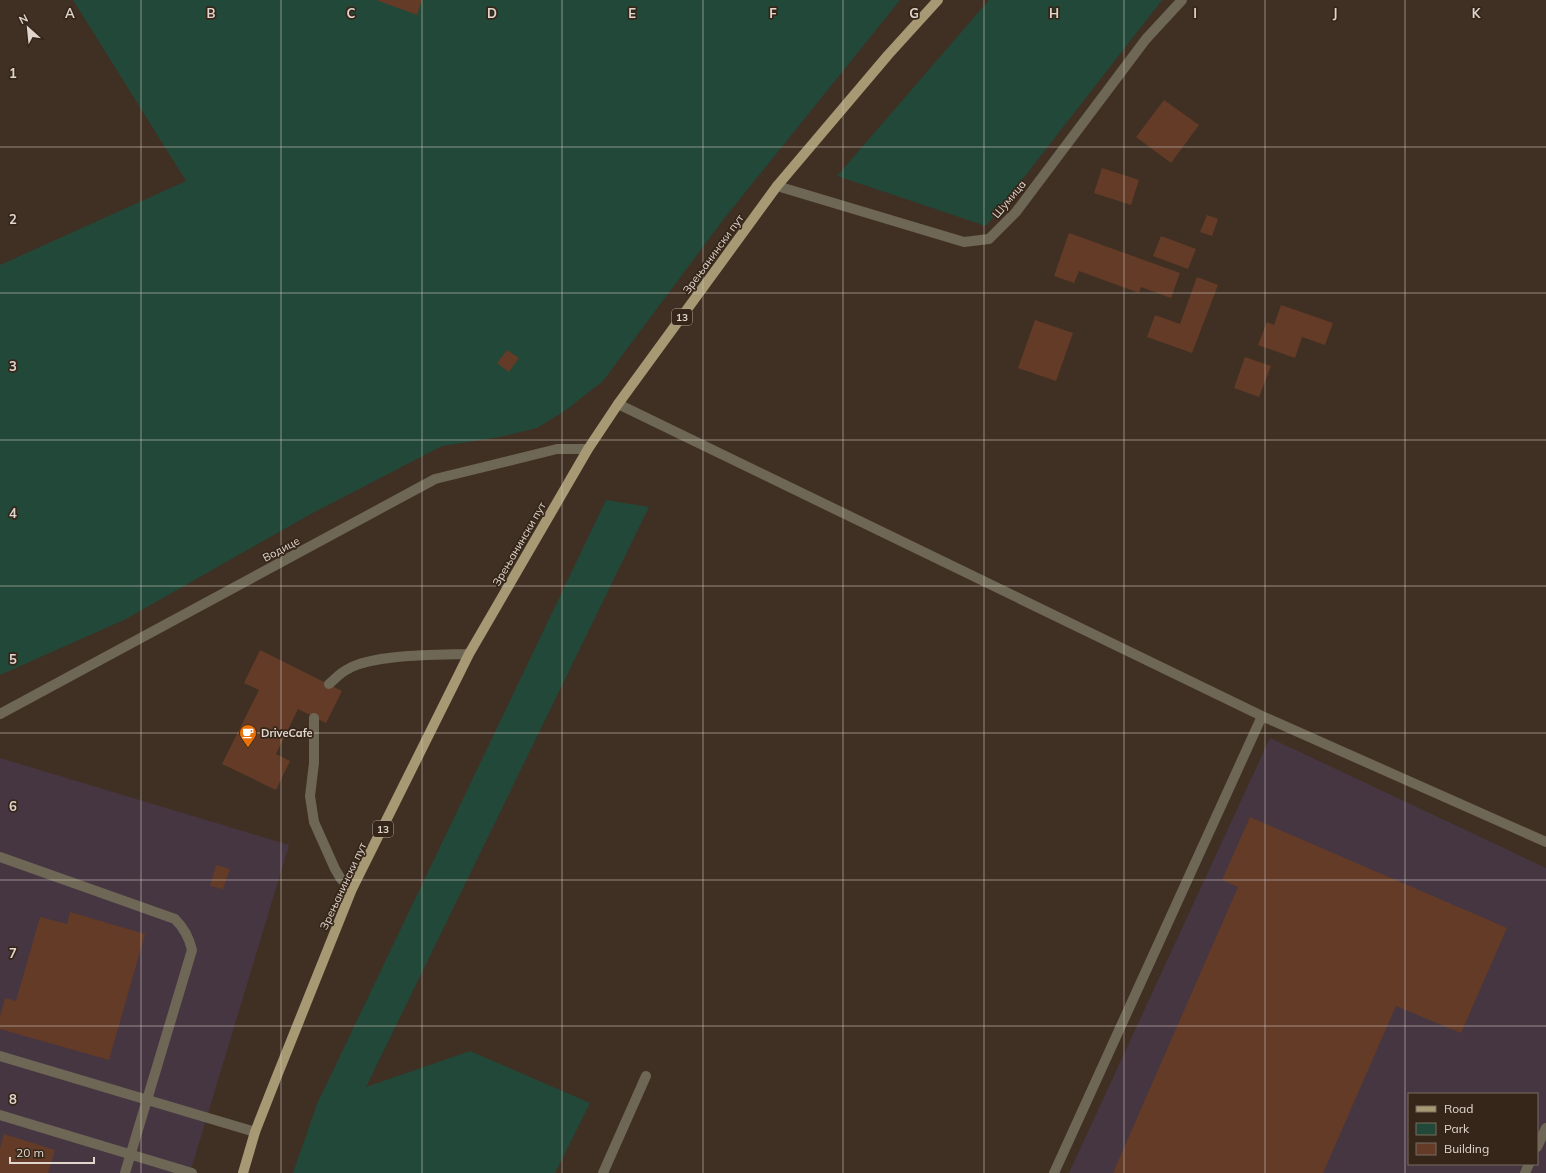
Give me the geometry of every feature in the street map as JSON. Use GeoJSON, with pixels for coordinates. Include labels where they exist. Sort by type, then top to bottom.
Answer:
{"type":"FeatureCollection","features":[{"type":"Feature","properties":{"kind":"main road","name":"Зрењанински пут"},"geometry":{"type":"LineString","coordinates":[[243,1173],[255,1132],[352,889],[469,654],[588,449],[618,404],[777,186],[888,55],[938,0]]}},
{"type":"Feature","properties":{"kind":"street","name":"Шумица"},"geometry":{"type":"LineString","coordinates":[[777,186],[964,242],[989,239],[1016,212],[1146,39],[1182,0]]}},
{"type":"Feature","properties":{"kind":"street"},"geometry":{"type":"LineString","coordinates":[[618,404],[1262,716],[1546,842]]}},
{"type":"Feature","properties":{"kind":"street","name":"Водице"},"geometry":{"type":"LineString","coordinates":[[0,714],[435,479],[557,448],[588,449]]}},
{"type":"Feature","properties":{"kind":"street"},"geometry":{"type":"LineString","coordinates":[[329,684],[348,668],[374,661],[423,655],[469,654]]}},
{"type":"Feature","properties":{"kind":"street"},"geometry":{"type":"LineString","coordinates":[[1054,1173],[1262,716]]}},
{"type":"Feature","properties":{"kind":"street"},"geometry":{"type":"LineString","coordinates":[[314,718],[314,763],[310,796],[314,822],[335,869],[341,879],[352,889]]}},
{"type":"Feature","properties":{"kind":"street"},"geometry":{"type":"LineString","coordinates":[[0,857],[175,919],[186,932],[192,950],[125,1173]]}},
{"type":"Feature","properties":{"kind":"street"},"geometry":{"type":"LineString","coordinates":[[0,1056],[255,1132]]}},
{"type":"Feature","properties":{"kind":"street"},"geometry":{"type":"LineString","coordinates":[[603,1173],[646,1076]]}},
{"type":"Feature","properties":{"kind":"street"},"geometry":{"type":"LineString","coordinates":[[0,1115],[192,1173]]}},
{"type":"Feature","properties":{"kind":"street"},"geometry":{"type":"LineString","coordinates":[[1538,1146],[1546,1128]]}},
{"type":"Feature","properties":{"kind":"shaded area"},"geometry":{"type":"Polygon","coordinates":[[[1270,738],[1546,868],[1546,1173],[1069,1173],[1270,738]]]}},
{"type":"Feature","properties":{"kind":"shaded area"},"geometry":{"type":"Polygon","coordinates":[[[0,758],[289,845],[190,1173],[0,1173],[0,758]]]}},
{"type":"Feature","properties":{"kind":"green space"},"geometry":{"type":"Polygon","coordinates":[[[73,0],[900,0],[723,220],[603,381],[566,410],[537,428],[500,437],[442,446],[309,515],[126,619],[0,675],[0,265],[186,181],[73,0]]]}},
{"type":"Feature","properties":{"kind":"green space"},"geometry":{"type":"Polygon","coordinates":[[[989,0],[1162,0],[986,226],[837,176],[989,0]]]}},
{"type":"Feature","properties":{"kind":"green space"},"geometry":{"type":"Polygon","coordinates":[[[606,500],[649,507],[366,1087],[470,1051],[590,1103],[555,1173],[293,1173],[317,1104],[606,500]]]}},
{"type":"Feature","properties":{"kind":"building"},"geometry":{"type":"Polygon","coordinates":[[[376,0],[422,0],[417,15],[376,0]]]}},
{"type":"Feature","properties":{"kind":"building"},"geometry":{"type":"Polygon","coordinates":[[[1164,100],[1199,125],[1171,163],[1136,137],[1164,100]]]}},
{"type":"Feature","properties":{"kind":"building"},"geometry":{"type":"Polygon","coordinates":[[[1102,168],[1139,180],[1131,205],[1094,193],[1102,168]]]}},
{"type":"Feature","properties":{"kind":"building"},"geometry":{"type":"Polygon","coordinates":[[[1207,215],[1218,219],[1212,236],[1200,232],[1207,215]]]}},
{"type":"Feature","properties":{"kind":"building"},"geometry":{"type":"Polygon","coordinates":[[[1069,233],[1180,273],[1171,298],[1141,287],[1139,293],[1079,271],[1074,283],[1054,276],[1069,233]]]}},
{"type":"Feature","properties":{"kind":"building"},"geometry":{"type":"Polygon","coordinates":[[[1161,236],[1196,249],[1188,269],[1153,256],[1161,236]]]}},
{"type":"Feature","properties":{"kind":"building"},"geometry":{"type":"Polygon","coordinates":[[[1197,277],[1218,285],[1192,353],[1147,337],[1155,315],[1180,324],[1197,277]]]}},
{"type":"Feature","properties":{"kind":"building"},"geometry":{"type":"Polygon","coordinates":[[[1281,305],[1333,323],[1325,345],[1302,337],[1295,358],[1258,345],[1267,322],[1274,325],[1281,305]]]}},
{"type":"Feature","properties":{"kind":"building"},"geometry":{"type":"Polygon","coordinates":[[[1035,320],[1073,333],[1056,381],[1018,368],[1035,320]]]}},
{"type":"Feature","properties":{"kind":"building"},"geometry":{"type":"Polygon","coordinates":[[[507,350],[519,358],[509,372],[497,363],[507,350]]]}},
{"type":"Feature","properties":{"kind":"building"},"geometry":{"type":"Polygon","coordinates":[[[1245,357],[1271,366],[1259,397],[1234,388],[1245,357]]]}},
{"type":"Feature","properties":{"kind":"building"},"geometry":{"type":"Polygon","coordinates":[[[260,650],[342,691],[326,723],[298,709],[276,754],[290,761],[276,790],[222,764],[259,690],[244,683],[260,650]]]}},
{"type":"Feature","properties":{"kind":"building"},"geometry":{"type":"Polygon","coordinates":[[[1250,817],[1507,928],[1461,1033],[1396,1006],[1323,1173],[1113,1173],[1238,887],[1222,880],[1250,817]]]}},
{"type":"Feature","properties":{"kind":"building"},"geometry":{"type":"Polygon","coordinates":[[[216,865],[230,869],[223,889],[210,886],[216,865]]]}},
{"type":"Feature","properties":{"kind":"building"},"geometry":{"type":"Polygon","coordinates":[[[70,912],[145,934],[109,1060],[0,1029],[0,1016],[5,998],[16,1001],[40,917],[67,924],[70,912]]]}},
{"type":"Feature","properties":{"kind":"building"},"geometry":{"type":"Polygon","coordinates":[[[4,1134],[55,1150],[48,1173],[0,1173],[0,1148],[4,1134]]]}},
{"type":"Feature","properties":{"kind":"place","name":"DriveCafe"},"geometry":{"type":"Point","coordinates":[248,748]}}]}
